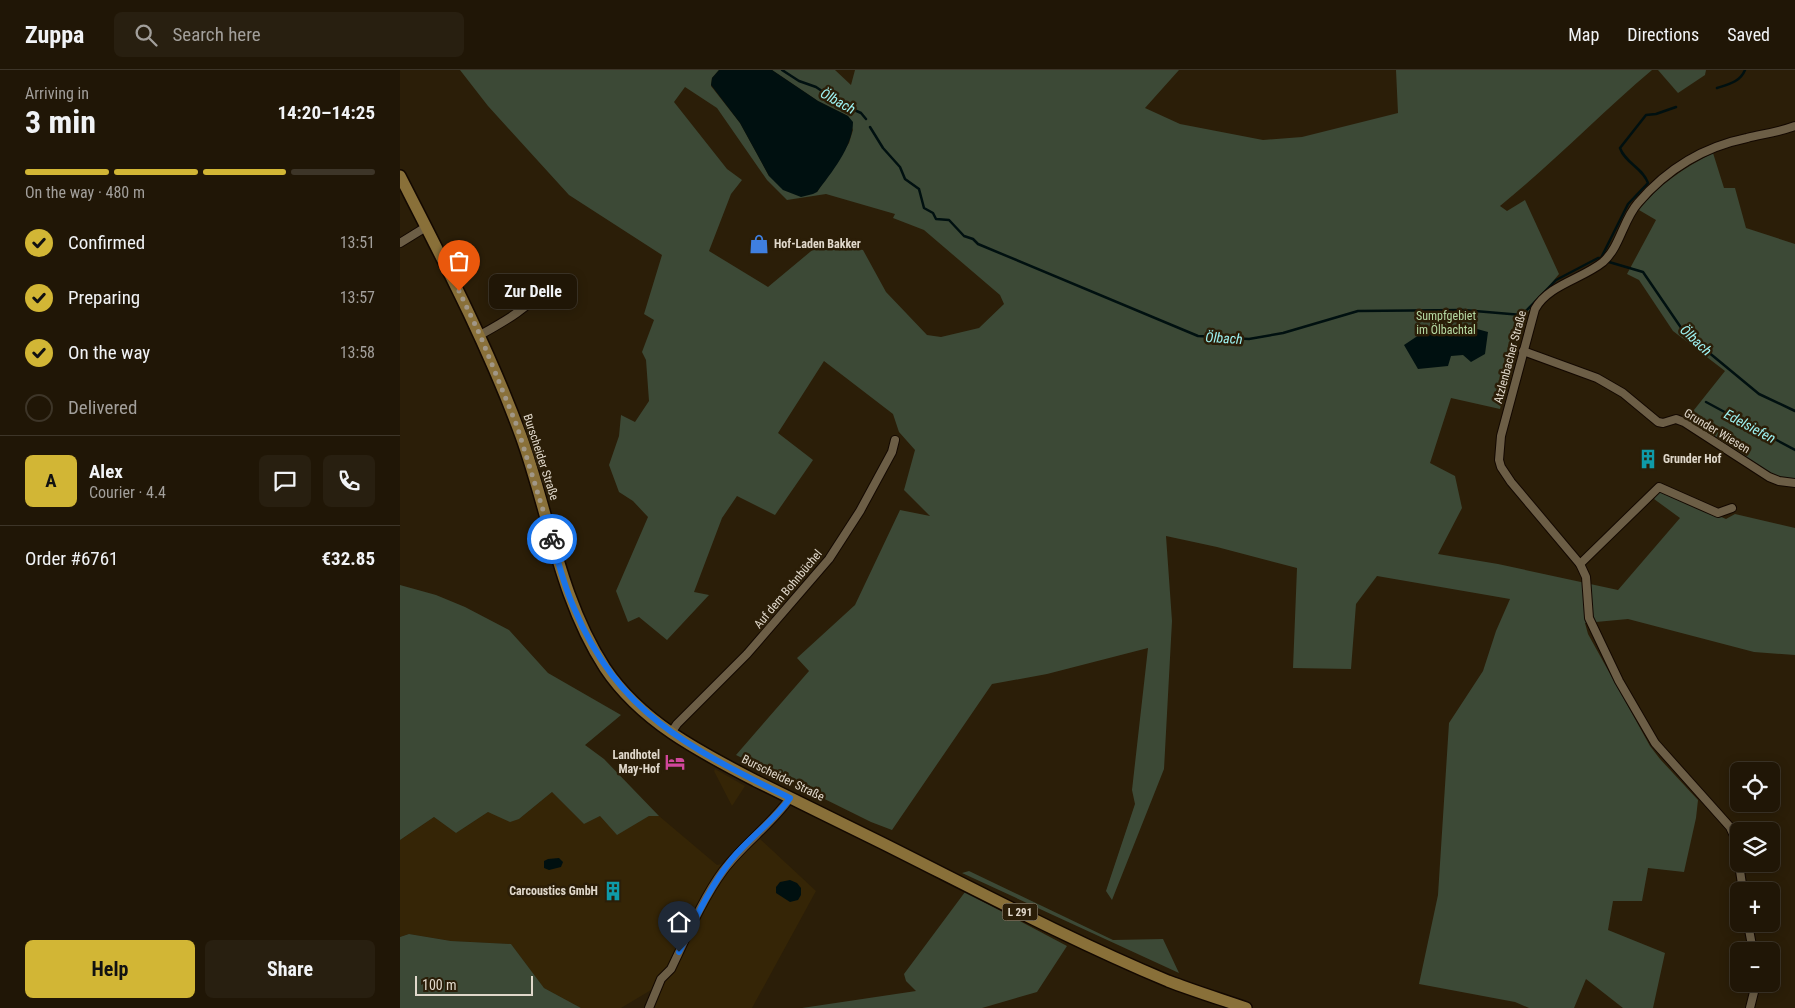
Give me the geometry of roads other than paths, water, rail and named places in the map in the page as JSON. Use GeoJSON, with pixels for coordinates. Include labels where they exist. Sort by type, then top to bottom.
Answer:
{"type":"FeatureCollection","features":[{"type":"Feature","properties":{"kind":"main road","name":"Burscheider Straße"},"geometry":{"type":"LineString","coordinates":[[400,176],[445,261],[480,335],[522,440],[573,607],[586,635],[605,667],[637,705],[671,733],[708,756],[790,798],[1085,943],[1185,987],[1246,1008]]}},
{"type":"Feature","properties":{"kind":"street","name":"Atzlenbacher Straße"},"geometry":{"type":"LineString","coordinates":[[1730,827],[1655,743],[1619,681],[1589,618],[1586,577],[1580,564],[1510,482],[1501,467],[1499,448],[1523,351],[1538,303],[1561,286],[1603,261],[1611,252],[1635,207],[1650,190],[1678,166],[1714,147],[1795,126]]}},
{"type":"Feature","properties":{"kind":"street"},"geometry":{"type":"LineString","coordinates":[[400,243],[426,227]]}},
{"type":"Feature","properties":{"kind":"street"},"geometry":{"type":"LineString","coordinates":[[480,335],[514,316],[532,302],[549,284]]}},
{"type":"Feature","properties":{"kind":"street","name":"Grunder Wiesen"},"geometry":{"type":"LineString","coordinates":[[1523,351],[1597,378],[1623,393],[1658,422],[1663,423],[1676,419],[1684,422],[1769,477],[1795,484]]}},
{"type":"Feature","properties":{"kind":"street","name":"Auf dem Bohnbüchel"},"geometry":{"type":"LineString","coordinates":[[671,733],[747,654],[829,559],[860,511],[892,452],[895,440]]}},
{"type":"Feature","properties":{"kind":"street"},"geometry":{"type":"LineString","coordinates":[[1580,564],[1659,486],[1718,513],[1732,508]]}},
{"type":"Feature","properties":{"kind":"street"},"geometry":{"type":"LineString","coordinates":[[649,1008],[661,979],[671,969],[722,873],[755,835],[782,810],[790,798]]}},
{"type":"Feature","properties":{"kind":"street"},"geometry":{"type":"LineString","coordinates":[[1750,1008],[1754,992]]}},
{"type":"Feature","properties":{"kind":"waterway","name":"Ölbach"},"geometry":{"type":"LineString","coordinates":[[782,70],[799,81],[816,87],[841,104],[861,113],[866,119]]}},
{"type":"Feature","properties":{"kind":"waterway"},"geometry":{"type":"LineString","coordinates":[[1717,88],[1737,80],[1745,70]]}},
{"type":"Feature","properties":{"kind":"waterway","name":"Ölbach"},"geometry":{"type":"LineString","coordinates":[[870,127],[883,148],[900,167],[905,179],[919,189],[924,208],[933,213],[936,219],[949,220],[964,236],[973,239],[978,244],[1198,336],[1249,339],[1283,333],[1358,311],[1463,310],[1522,315],[1556,280],[1601,258],[1628,204],[1648,183],[1646,178],[1626,158],[1620,148],[1646,115],[1656,114],[1676,107]]}},
{"type":"Feature","properties":{"kind":"waterway","name":"Ölbach"},"geometry":{"type":"LineString","coordinates":[[1609,262],[1643,272],[1684,332],[1759,394],[1795,411]]}},
{"type":"Feature","properties":{"kind":"waterway","name":"Edelsiefen"},"geometry":{"type":"LineString","coordinates":[[1706,402],[1795,450]]}},
{"type":"Feature","properties":{"kind":"place","name":"Hof-Laden Bakker"},"geometry":{"type":"Point","coordinates":[759,244]}},
{"type":"Feature","properties":{"kind":"place","name":"Zur Delle"},"geometry":{"type":"Point","coordinates":[459,291]}},
{"type":"Feature","properties":{"kind":"place","name":"Grunder Hof"},"geometry":{"type":"Point","coordinates":[1648,459]}},
{"type":"Feature","properties":{"kind":"place","name":"Landhotel May-Hof"},"geometry":{"type":"Point","coordinates":[675,762]}},
{"type":"Feature","properties":{"kind":"place","name":"Carcoustics GmbH"},"geometry":{"type":"Point","coordinates":[613,891]}},
{"type":"Feature","properties":{"kind":"park label","name":"Sumpfgebiet im Ölbachtal"},"geometry":{"type":"Point","coordinates":[1446,323]}}]}
